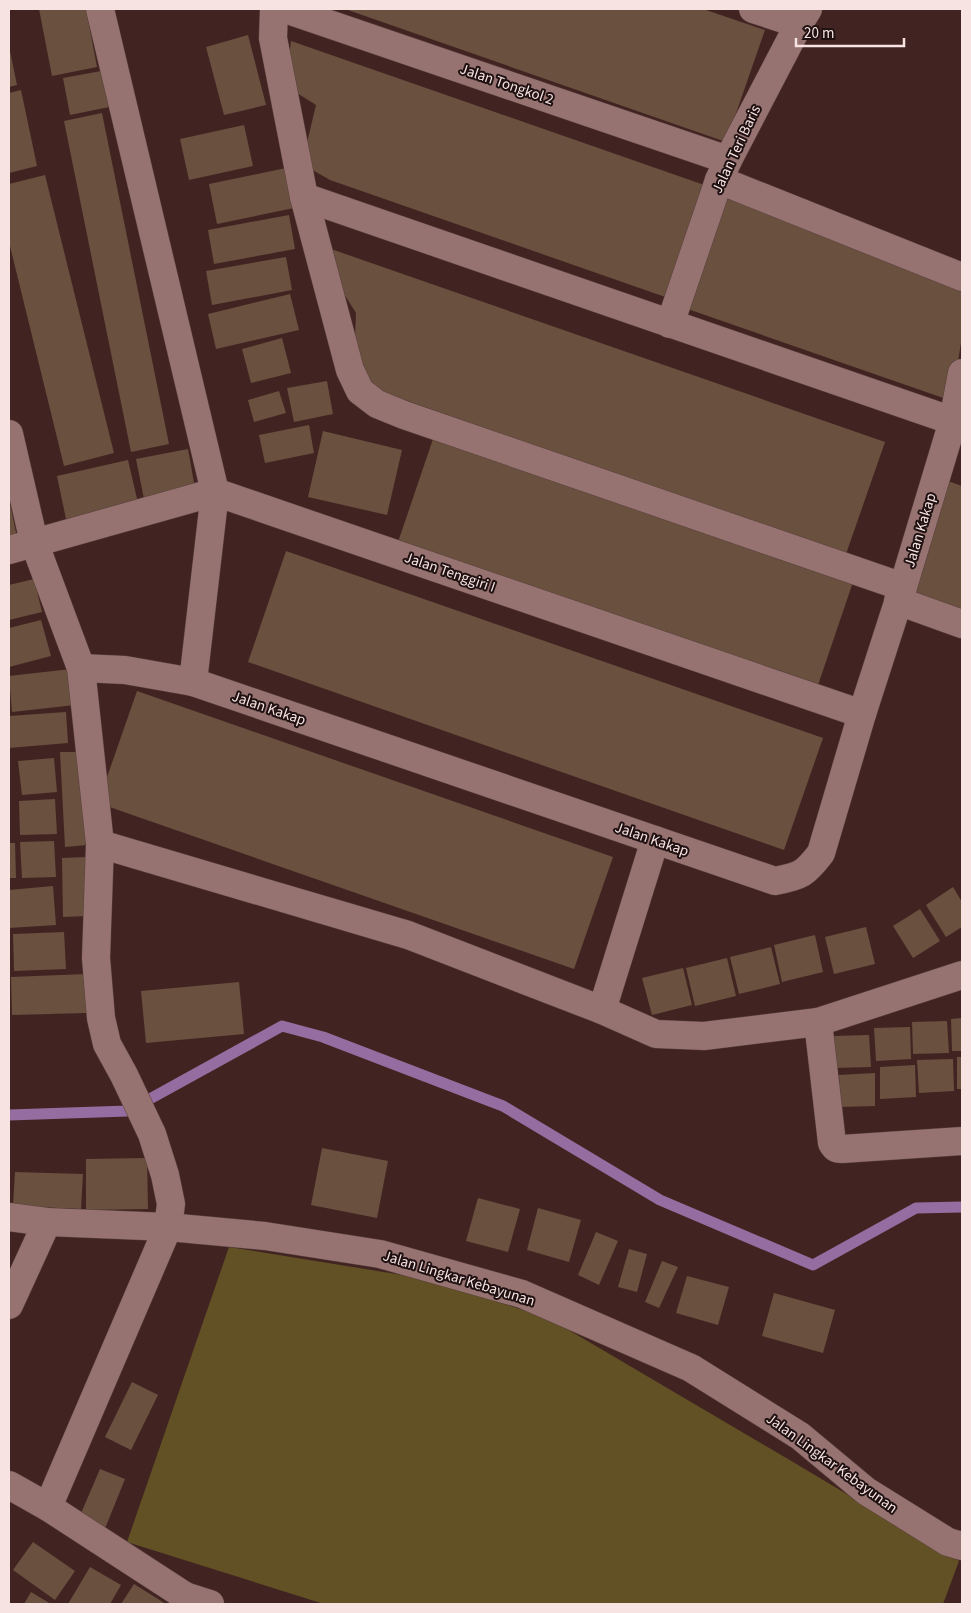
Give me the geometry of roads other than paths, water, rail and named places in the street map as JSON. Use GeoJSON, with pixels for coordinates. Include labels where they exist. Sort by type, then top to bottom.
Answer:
{"type":"FeatureCollection","features":[{"type":"Feature","properties":{"kind":"street"},"geometry":{"type":"LineString","coordinates":[[100,9],[215,492],[192,682]]}},
{"type":"Feature","properties":{"kind":"street"},"geometry":{"type":"LineString","coordinates":[[274,9],[273,38],[304,197],[350,370],[360,391],[377,404],[404,415],[900,594],[962,624]]}},
{"type":"Feature","properties":{"kind":"street","name":"Jalan Tongkol 2"},"geometry":{"type":"LineString","coordinates":[[285,9],[724,170],[962,277]]}},
{"type":"Feature","properties":{"kind":"street"},"geometry":{"type":"LineString","coordinates":[[753,9],[803,16]]}},
{"type":"Feature","properties":{"kind":"street","name":"Jalan Teri Baris"},"geometry":{"type":"LineString","coordinates":[[670,324],[724,170],[803,16]]}},
{"type":"Feature","properties":{"kind":"street"},"geometry":{"type":"LineString","coordinates":[[304,197],[953,421]]}},
{"type":"Feature","properties":{"kind":"street","name":"Jalan Kakap"},"geometry":{"type":"LineString","coordinates":[[80,668],[125,670],[192,682],[775,880],[797,877],[809,869],[821,853],[900,594],[952,462],[953,421],[962,373]]}},
{"type":"Feature","properties":{"kind":"street"},"geometry":{"type":"LineString","coordinates":[[9,434],[34,542],[80,668],[100,844],[96,958],[101,1018],[106,1044],[152,1134],[165,1175],[171,1204],[168,1228],[48,1507]]}},
{"type":"Feature","properties":{"kind":"street"},"geometry":{"type":"LineString","coordinates":[[9,550],[215,492]]}},
{"type":"Feature","properties":{"kind":"street","name":"Jalan Tenggiri I"},"geometry":{"type":"LineString","coordinates":[[215,492],[862,714]]}},
{"type":"Feature","properties":{"kind":"street"},"geometry":{"type":"LineString","coordinates":[[602,1010],[655,840]]}},
{"type":"Feature","properties":{"kind":"street"},"geometry":{"type":"LineString","coordinates":[[100,844],[408,935],[602,1010],[656,1034],[704,1036],[818,1022],[962,975]]}},
{"type":"Feature","properties":{"kind":"street"},"geometry":{"type":"LineString","coordinates":[[818,1022],[834,1147],[842,1149],[962,1141]]}},
{"type":"Feature","properties":{"kind":"street","name":"Jalan Lingkar Kebayunan"},"geometry":{"type":"LineString","coordinates":[[9,1217],[48,1222],[168,1228],[264,1236],[380,1254],[522,1294],[691,1368],[800,1436],[866,1490],[948,1542],[962,1546]]}},
{"type":"Feature","properties":{"kind":"street"},"geometry":{"type":"LineString","coordinates":[[9,1305],[48,1222]]}},
{"type":"Feature","properties":{"kind":"street"},"geometry":{"type":"LineString","coordinates":[[9,1486],[48,1507],[193,1601]]}},
{"type":"Feature","properties":{"kind":"waterway"},"geometry":{"type":"LineString","coordinates":[[9,1115],[128,1111],[282,1026],[323,1037],[503,1106],[660,1200],[813,1265],[916,1208],[962,1207]]}}]}
